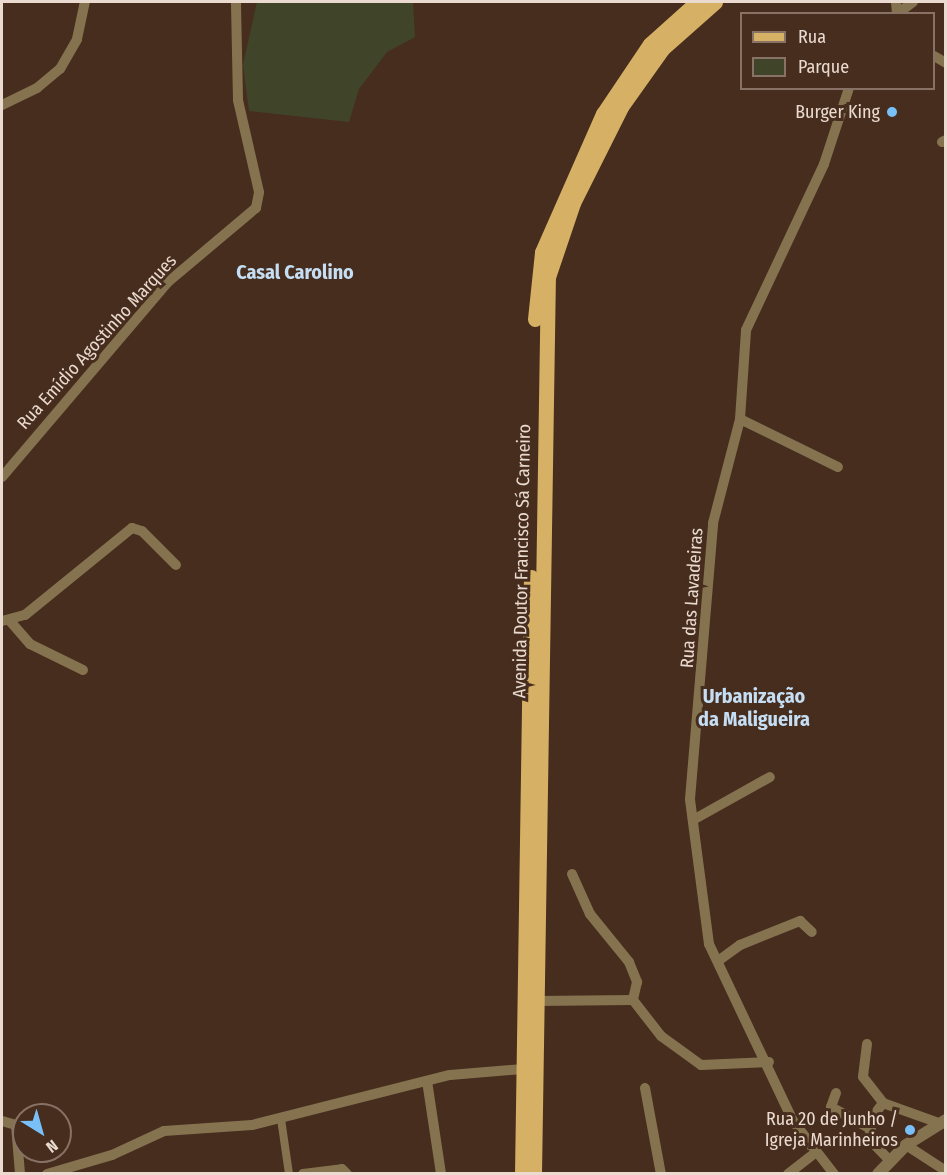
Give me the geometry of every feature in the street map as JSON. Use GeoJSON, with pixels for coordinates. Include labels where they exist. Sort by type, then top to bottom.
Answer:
{"type":"FeatureCollection","features":[{"type":"Feature","properties":{"kind":"main road","name":"Avenida Doutor Francisco Sá Carneiro"},"geometry":{"type":"LineString","coordinates":[[522,1173],[538,275],[559,204],[603,114],[650,44],[697,2]]}},
{"type":"Feature","properties":{"kind":"main road","name":"Avenida Doutor Francisco Sá Carneiro"},"geometry":{"type":"LineString","coordinates":[[534,1173],[548,277],[573,203],[621,107],[662,49],[715,2]]}},
{"type":"Feature","properties":{"kind":"street"},"geometry":{"type":"LineString","coordinates":[[2,105],[38,88],[60,69],[77,39],[85,2]]}},
{"type":"Feature","properties":{"kind":"street","name":"Rua Emídio Agostinho Marques"},"geometry":{"type":"LineString","coordinates":[[2,477],[168,282],[256,208],[259,192],[240,110],[232,43],[236,2]]}},
{"type":"Feature","properties":{"kind":"street"},"geometry":{"type":"LineString","coordinates":[[900,12],[913,2]]}},
{"type":"Feature","properties":{"kind":"street","name":"Rua das Lavadeiras"},"geometry":{"type":"LineString","coordinates":[[834,1173],[812,1149],[705,932],[693,820],[691,770],[713,523],[740,419],[742,363],[753,307],[817,182],[848,90]]}},
{"type":"Feature","properties":{"kind":"street"},"geometry":{"type":"LineString","coordinates":[[740,419],[838,467]]}},
{"type":"Feature","properties":{"kind":"street"},"geometry":{"type":"LineString","coordinates":[[83,670],[30,644],[6,621],[25,615],[132,528],[142,531],[176,565]]}},
{"type":"Feature","properties":{"kind":"street"},"geometry":{"type":"LineString","coordinates":[[693,820],[770,777]]}},
{"type":"Feature","properties":{"kind":"street"},"geometry":{"type":"LineString","coordinates":[[572,874],[590,914],[629,962],[637,988],[633,1000]]}},
{"type":"Feature","properties":{"kind":"street"},"geometry":{"type":"LineString","coordinates":[[718,961],[740,945],[800,921],[812,932]]}},
{"type":"Feature","properties":{"kind":"street"},"geometry":{"type":"LineString","coordinates":[[536,1001],[633,1000]]}},
{"type":"Feature","properties":{"kind":"street"},"geometry":{"type":"LineString","coordinates":[[633,1000],[661,1036],[701,1065],[770,1062]]}},
{"type":"Feature","properties":{"kind":"street"},"geometry":{"type":"LineString","coordinates":[[867,1044],[863,1077],[883,1103],[942,1121]]}},
{"type":"Feature","properties":{"kind":"street"},"geometry":{"type":"LineString","coordinates":[[47,1173],[112,1155],[164,1131],[281,1119],[476,1070],[523,1069]]}},
{"type":"Feature","properties":{"kind":"street"},"geometry":{"type":"LineString","coordinates":[[426,1081],[441,1173]]}},
{"type":"Feature","properties":{"kind":"street"},"geometry":{"type":"LineString","coordinates":[[645,1088],[662,1173]]}},
{"type":"Feature","properties":{"kind":"street"},"geometry":{"type":"LineString","coordinates":[[836,1093],[831,1107],[869,1133],[888,1159]]}},
{"type":"Feature","properties":{"kind":"street"},"geometry":{"type":"LineString","coordinates":[[788,1173],[812,1149],[869,1133],[883,1103]]}},
{"type":"Feature","properties":{"kind":"street"},"geometry":{"type":"LineString","coordinates":[[281,1119],[289,1173]]}},
{"type":"Feature","properties":{"kind":"street"},"geometry":{"type":"LineString","coordinates":[[2,1121],[16,1125],[20,1173]]}},
{"type":"Feature","properties":{"kind":"street"},"geometry":{"type":"LineString","coordinates":[[878,1173],[888,1159],[942,1121]]}},
{"type":"Feature","properties":{"kind":"street"},"geometry":{"type":"LineString","coordinates":[[906,1145],[945,1171]]}},
{"type":"Feature","properties":{"kind":"street"},"geometry":{"type":"LineString","coordinates":[[303,1173],[347,1173]]}},
{"type":"Feature","properties":{"kind":"green space"},"geometry":{"type":"Polygon","coordinates":[[[257,2],[413,2],[415,37],[387,52],[359,89],[349,122],[249,111],[243,65],[257,2]]]}},
{"type":"Feature","properties":{"kind":"place","name":"Burger King"},"geometry":{"type":"Point","coordinates":[892,112]}},
{"type":"Feature","properties":{"kind":"place","name":"Rua 20 de Junho / Igreja Marinheiros"},"geometry":{"type":"Point","coordinates":[910,1130]}},
{"type":"Feature","properties":{"kind":"district","name":"Casal Carolino"},"geometry":{"type":"Point","coordinates":[295,272]}},
{"type":"Feature","properties":{"kind":"district","name":"Urbanização da Maligueira"},"geometry":{"type":"Point","coordinates":[754,708]}}]}
